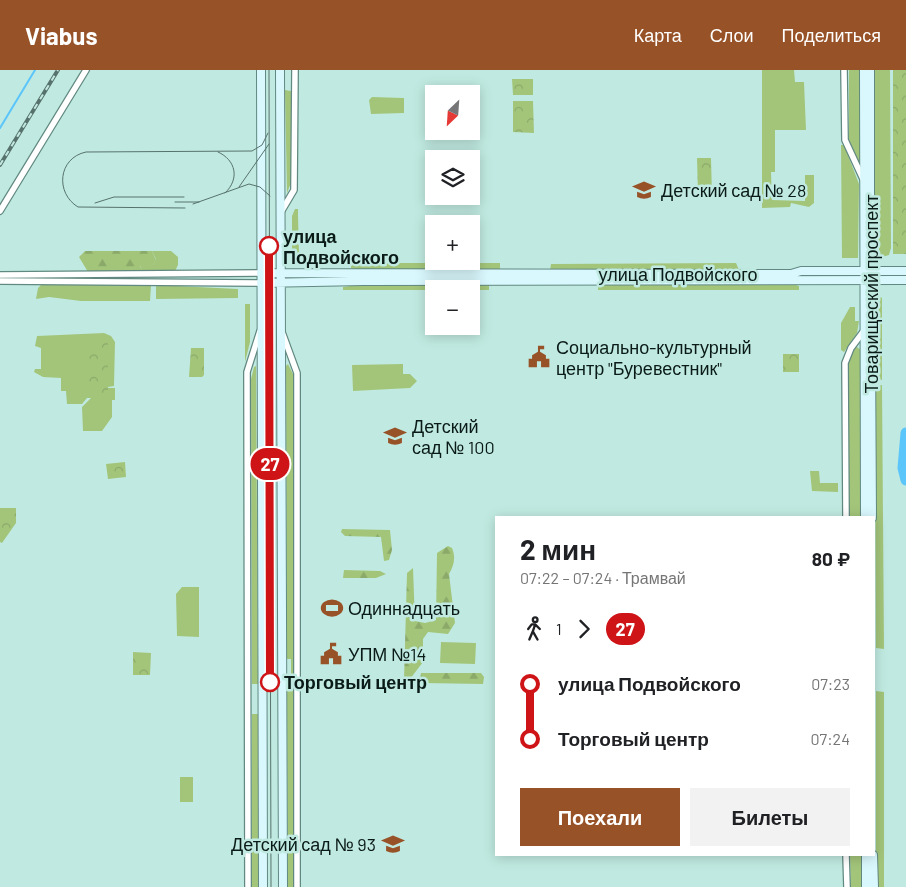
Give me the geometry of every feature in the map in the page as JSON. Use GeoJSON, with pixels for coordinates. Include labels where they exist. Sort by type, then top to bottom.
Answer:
{"type":"FeatureCollection","features":[{"type":"Feature","properties":{"kind":"street"},"geometry":{"type":"LineString","coordinates":[[0,211],[86,70]]}},
{"type":"Feature","properties":{"kind":"street"},"geometry":{"type":"LineString","coordinates":[[261,70],[260,328],[263,887]]}},
{"type":"Feature","properties":{"kind":"street"},"geometry":{"type":"LineString","coordinates":[[280,70],[283,887]]}},
{"type":"Feature","properties":{"kind":"street"},"geometry":{"type":"LineString","coordinates":[[281,212],[294,190],[295,70]]}},
{"type":"Feature","properties":{"kind":"street"},"geometry":{"type":"LineString","coordinates":[[844,70],[846,140],[864,182]]}},
{"type":"Feature","properties":{"kind":"street","name":"Товарищеский проспект"},"geometry":{"type":"LineString","coordinates":[[864,70],[865,516]]}},
{"type":"Feature","properties":{"kind":"street","name":"Товарищеский проспект"},"geometry":{"type":"LineString","coordinates":[[870,70],[870,193],[874,271],[871,350],[872,516]]}},
{"type":"Feature","properties":{"kind":"street","name":"улица Подвойского"},"geometry":{"type":"LineString","coordinates":[[0,275],[261,273],[791,274],[801,271],[906,271]]}},
{"type":"Feature","properties":{"kind":"street","name":"улица Подвойского"},"geometry":{"type":"LineString","coordinates":[[0,281],[280,283],[363,280],[906,280]]}},
{"type":"Feature","properties":{"kind":"street"},"geometry":{"type":"LineString","coordinates":[[248,887],[247,372],[260,328]]}},
{"type":"Feature","properties":{"kind":"street"},"geometry":{"type":"LineString","coordinates":[[281,329],[297,373],[297,887]]}},
{"type":"Feature","properties":{"kind":"street"},"geometry":{"type":"LineString","coordinates":[[846,516],[845,362],[851,348],[864,332]]}},
{"type":"Feature","properties":{"kind":"street"},"geometry":{"type":"LineString","coordinates":[[846,856],[846,887]]}},
{"type":"Feature","properties":{"kind":"street"},"geometry":{"type":"LineString","coordinates":[[866,856],[866,887]]}},
{"type":"Feature","properties":{"kind":"street"},"geometry":{"type":"LineString","coordinates":[[873,856],[874,887]]}},
{"type":"Feature","properties":{"kind":"green space"},"geometry":{"type":"Polygon","coordinates":[[[762,70],[794,70],[795,82],[804,82],[806,130],[775,130],[775,172],[771,172],[772,200],[805,201],[805,175],[814,175],[814,203],[809,207],[791,203],[790,207],[762,208],[762,70]]]}},
{"type":"Feature","properties":{"kind":"green space"},"geometry":{"type":"Polygon","coordinates":[[[849,70],[861,70],[861,161],[859,162],[849,140],[849,70]]]}},
{"type":"Feature","properties":{"kind":"green space"},"geometry":{"type":"Polygon","coordinates":[[[874,70],[890,70],[891,248],[889,255],[879,258],[877,211],[874,198],[874,70]]]}},
{"type":"Feature","properties":{"kind":"green space"},"geometry":{"type":"Polygon","coordinates":[[[893,70],[906,70],[906,254],[893,254],[893,70]]]}},
{"type":"Feature","properties":{"kind":"green space"},"geometry":{"type":"Polygon","coordinates":[[[512,79],[533,79],[533,95],[513,95],[512,79]]]}},
{"type":"Feature","properties":{"kind":"green space"},"geometry":{"type":"Polygon","coordinates":[[[285,90],[291,91],[292,180],[287,193],[285,90]]]}},
{"type":"Feature","properties":{"kind":"green space"},"geometry":{"type":"Polygon","coordinates":[[[372,97],[404,98],[404,113],[371,114],[369,100],[372,97]]]}},
{"type":"Feature","properties":{"kind":"green space"},"geometry":{"type":"Polygon","coordinates":[[[513,101],[533,101],[534,133],[513,132],[513,101]]]}},
{"type":"Feature","properties":{"kind":"green space"},"geometry":{"type":"Polygon","coordinates":[[[841,145],[844,145],[859,184],[858,258],[842,258],[841,145]]]}},
{"type":"Feature","properties":{"kind":"green space"},"geometry":{"type":"Polygon","coordinates":[[[697,158],[711,158],[712,195],[698,195],[697,158]]]}},
{"type":"Feature","properties":{"kind":"green space"},"geometry":{"type":"Polygon","coordinates":[[[295,209],[298,209],[299,254],[292,254],[292,216],[295,209]]]}},
{"type":"Feature","properties":{"kind":"green space"},"geometry":{"type":"Polygon","coordinates":[[[85,251],[152,251],[156,260],[153,265],[140,265],[142,272],[88,272],[79,257],[85,251]]]}},
{"type":"Feature","properties":{"kind":"green space"},"geometry":{"type":"Polygon","coordinates":[[[152,251],[171,251],[178,257],[178,265],[175,271],[142,272],[140,265],[153,265],[156,259],[152,251]]]}},
{"type":"Feature","properties":{"kind":"green space"},"geometry":{"type":"Polygon","coordinates":[[[351,263],[425,263],[425,270],[480,270],[480,263],[500,263],[500,271],[363,271],[351,268],[351,263]]]}},
{"type":"Feature","properties":{"kind":"green space"},"geometry":{"type":"Polygon","coordinates":[[[736,263],[739,270],[550,271],[551,264],[736,263]]]}},
{"type":"Feature","properties":{"kind":"green space"},"geometry":{"type":"Polygon","coordinates":[[[790,283],[799,286],[799,290],[598,290],[598,284],[790,283]]]}},
{"type":"Feature","properties":{"kind":"green space"},"geometry":{"type":"Polygon","coordinates":[[[364,284],[425,284],[425,290],[343,290],[343,287],[364,284]]]}},
{"type":"Feature","properties":{"kind":"green space"},"geometry":{"type":"Polygon","coordinates":[[[480,284],[489,284],[489,290],[480,290],[480,284]]]}},
{"type":"Feature","properties":{"kind":"green space"},"geometry":{"type":"Polygon","coordinates":[[[41,285],[151,285],[150,301],[81,301],[49,297],[36,299],[38,288],[41,285]]]}},
{"type":"Feature","properties":{"kind":"green space"},"geometry":{"type":"Polygon","coordinates":[[[156,285],[238,289],[238,298],[156,299],[156,285]]]}},
{"type":"Feature","properties":{"kind":"green space"},"geometry":{"type":"Polygon","coordinates":[[[878,296],[882,298],[882,380],[875,378],[875,355],[878,343],[878,296]]]}},
{"type":"Feature","properties":{"kind":"green space"},"geometry":{"type":"Polygon","coordinates":[[[245,304],[250,304],[250,342],[245,362],[245,304]]]}},
{"type":"Feature","properties":{"kind":"green space"},"geometry":{"type":"Polygon","coordinates":[[[850,307],[855,307],[855,321],[859,321],[857,333],[844,352],[841,350],[841,323],[850,307]]]}},
{"type":"Feature","properties":{"kind":"green space"},"geometry":{"type":"Polygon","coordinates":[[[104,333],[111,336],[115,342],[114,386],[108,387],[108,342],[87,343],[87,398],[82,404],[67,404],[66,391],[61,391],[61,378],[43,377],[34,372],[35,369],[41,369],[41,348],[35,346],[37,336],[104,333]]]}},
{"type":"Feature","properties":{"kind":"green space"},"geometry":{"type":"Polygon","coordinates":[[[87,342],[108,342],[108,398],[87,398],[87,342]]]}},
{"type":"Feature","properties":{"kind":"green space"},"geometry":{"type":"Polygon","coordinates":[[[857,347],[861,350],[862,516],[849,516],[848,361],[854,348],[857,347]]]}},
{"type":"Feature","properties":{"kind":"green space"},"geometry":{"type":"Polygon","coordinates":[[[191,348],[204,348],[204,375],[202,377],[189,377],[191,348]]]}},
{"type":"Feature","properties":{"kind":"green space"},"geometry":{"type":"Polygon","coordinates":[[[783,354],[799,354],[799,372],[783,372],[783,354]]]}},
{"type":"Feature","properties":{"kind":"green space"},"geometry":{"type":"Polygon","coordinates":[[[288,364],[293,374],[294,681],[291,681],[291,659],[287,659],[286,366],[288,364]]]}},
{"type":"Feature","properties":{"kind":"green space"},"geometry":{"type":"Polygon","coordinates":[[[403,364],[403,374],[410,374],[417,381],[410,388],[353,391],[352,365],[403,364]]]}},
{"type":"Feature","properties":{"kind":"green space"},"geometry":{"type":"Polygon","coordinates":[[[256,366],[258,684],[252,684],[251,379],[254,367],[256,366]]]}},
{"type":"Feature","properties":{"kind":"green space"},"geometry":{"type":"Polygon","coordinates":[[[882,385],[884,649],[876,648],[875,387],[882,385]]]}},
{"type":"Feature","properties":{"kind":"green space"},"geometry":{"type":"Polygon","coordinates":[[[108,388],[115,388],[115,400],[112,400],[112,417],[102,431],[83,431],[82,407],[91,398],[107,398],[108,388]]]}},
{"type":"Feature","properties":{"kind":"green space"},"geometry":{"type":"Polygon","coordinates":[[[125,462],[126,477],[108,479],[106,464],[125,462]]]}},
{"type":"Feature","properties":{"kind":"green space"},"geometry":{"type":"Polygon","coordinates":[[[810,471],[819,471],[820,483],[838,483],[838,492],[812,491],[810,471]]]}},
{"type":"Feature","properties":{"kind":"green space"},"geometry":{"type":"Polygon","coordinates":[[[0,508],[16,508],[16,523],[2,543],[0,542],[0,508]]]}},
{"type":"Feature","properties":{"kind":"green space"},"geometry":{"type":"Polygon","coordinates":[[[342,529],[390,530],[392,550],[389,560],[384,561],[381,537],[345,536],[341,532],[342,529]]]}},
{"type":"Feature","properties":{"kind":"green space"},"geometry":{"type":"Polygon","coordinates":[[[448,546],[452,548],[454,555],[453,565],[449,574],[455,623],[448,634],[428,632],[423,639],[423,662],[410,679],[404,680],[407,573],[413,568],[415,621],[425,623],[436,620],[437,553],[448,546]]]}},
{"type":"Feature","properties":{"kind":"green space"},"geometry":{"type":"Polygon","coordinates":[[[344,570],[380,571],[386,574],[376,578],[343,578],[344,570]]]}},
{"type":"Feature","properties":{"kind":"green space"},"geometry":{"type":"Polygon","coordinates":[[[182,587],[199,587],[199,637],[177,636],[176,594],[182,587]]]}},
{"type":"Feature","properties":{"kind":"green space"},"geometry":{"type":"Polygon","coordinates":[[[441,642],[476,643],[475,664],[440,663],[441,642]]]}},
{"type":"Feature","properties":{"kind":"green space"},"geometry":{"type":"Polygon","coordinates":[[[133,652],[151,653],[150,675],[133,675],[133,652]]]}},
{"type":"Feature","properties":{"kind":"green space"},"geometry":{"type":"Polygon","coordinates":[[[421,673],[481,673],[484,677],[483,684],[422,683],[420,680],[421,673]]]}},
{"type":"Feature","properties":{"kind":"green space"},"geometry":{"type":"Polygon","coordinates":[[[294,689],[295,887],[288,887],[287,690],[294,689]]]}},
{"type":"Feature","properties":{"kind":"green space"},"geometry":{"type":"Polygon","coordinates":[[[876,691],[884,692],[884,887],[876,887],[876,691]]]}},
{"type":"Feature","properties":{"kind":"green space"},"geometry":{"type":"Polygon","coordinates":[[[252,714],[258,714],[259,887],[252,887],[252,714]]]}},
{"type":"Feature","properties":{"kind":"green space"},"geometry":{"type":"Polygon","coordinates":[[[180,777],[193,777],[193,802],[180,802],[180,777]]]}},
{"type":"Feature","properties":{"kind":"green space"},"geometry":{"type":"Polygon","coordinates":[[[850,856],[863,856],[863,887],[851,887],[850,856]]]}},
{"type":"Feature","properties":{"kind":"waterway"},"geometry":{"type":"LineString","coordinates":[[0,128],[35,70]]}},
{"type":"Feature","properties":{"kind":"waterway"},"geometry":{"type":"LineString","coordinates":[[906,433],[903,468],[906,480]]}},
{"type":"Feature","properties":{"kind":"tram line"},"geometry":{"type":"LineString","coordinates":[[269,70],[271,887]]}},
{"type":"Feature","properties":{"kind":"tram line"},"geometry":{"type":"LineString","coordinates":[[185,208],[78,207],[71,201],[63,185],[65,168],[70,161],[86,152],[252,151],[262,145],[268,133]]}},
{"type":"Feature","properties":{"kind":"tram line"},"geometry":{"type":"LineString","coordinates":[[239,187],[269,144]]}},
{"type":"Feature","properties":{"kind":"tram line"},"geometry":{"type":"LineString","coordinates":[[218,152],[229,160],[234,170],[233,182],[225,193]]}},
{"type":"Feature","properties":{"kind":"tram line"},"geometry":{"type":"LineString","coordinates":[[193,204],[249,184],[260,187],[270,196]]}},
{"type":"Feature","properties":{"kind":"tram line"},"geometry":{"type":"LineString","coordinates":[[95,203],[114,197],[184,197]]}},
{"type":"Feature","properties":{"kind":"tram line"},"geometry":{"type":"LineString","coordinates":[[175,202],[199,202]]}},
{"type":"Feature","properties":{"kind":"tram line","name":"27"},"geometry":{"type":"LineString","coordinates":[[269,246],[270,682]]}},
{"type":"Feature","properties":{"kind":"railway"},"geometry":{"type":"LineString","coordinates":[[0,165],[58,70]]}},
{"type":"Feature","properties":{"kind":"place","name":"Детский сад № 28"},"geometry":{"type":"Point","coordinates":[644,190]}},
{"type":"Feature","properties":{"kind":"place","name":"улица Подвойского"},"geometry":{"type":"Point","coordinates":[269,246]}},
{"type":"Feature","properties":{"kind":"place","name":"Социально-культурный центр \"Буревестник\""},"geometry":{"type":"Point","coordinates":[539,357]}},
{"type":"Feature","properties":{"kind":"place","name":"Детский сад № 100"},"geometry":{"type":"Point","coordinates":[395,436]}},
{"type":"Feature","properties":{"kind":"place","name":"Одиннадцать"},"geometry":{"type":"Point","coordinates":[332,608]}},
{"type":"Feature","properties":{"kind":"place","name":"УПМ №14"},"geometry":{"type":"Point","coordinates":[331,654]}},
{"type":"Feature","properties":{"kind":"place","name":"Торговый центр"},"geometry":{"type":"Point","coordinates":[270,682]}},
{"type":"Feature","properties":{"kind":"place","name":"Детский сад № 93"},"geometry":{"type":"Point","coordinates":[393,844]}}]}
